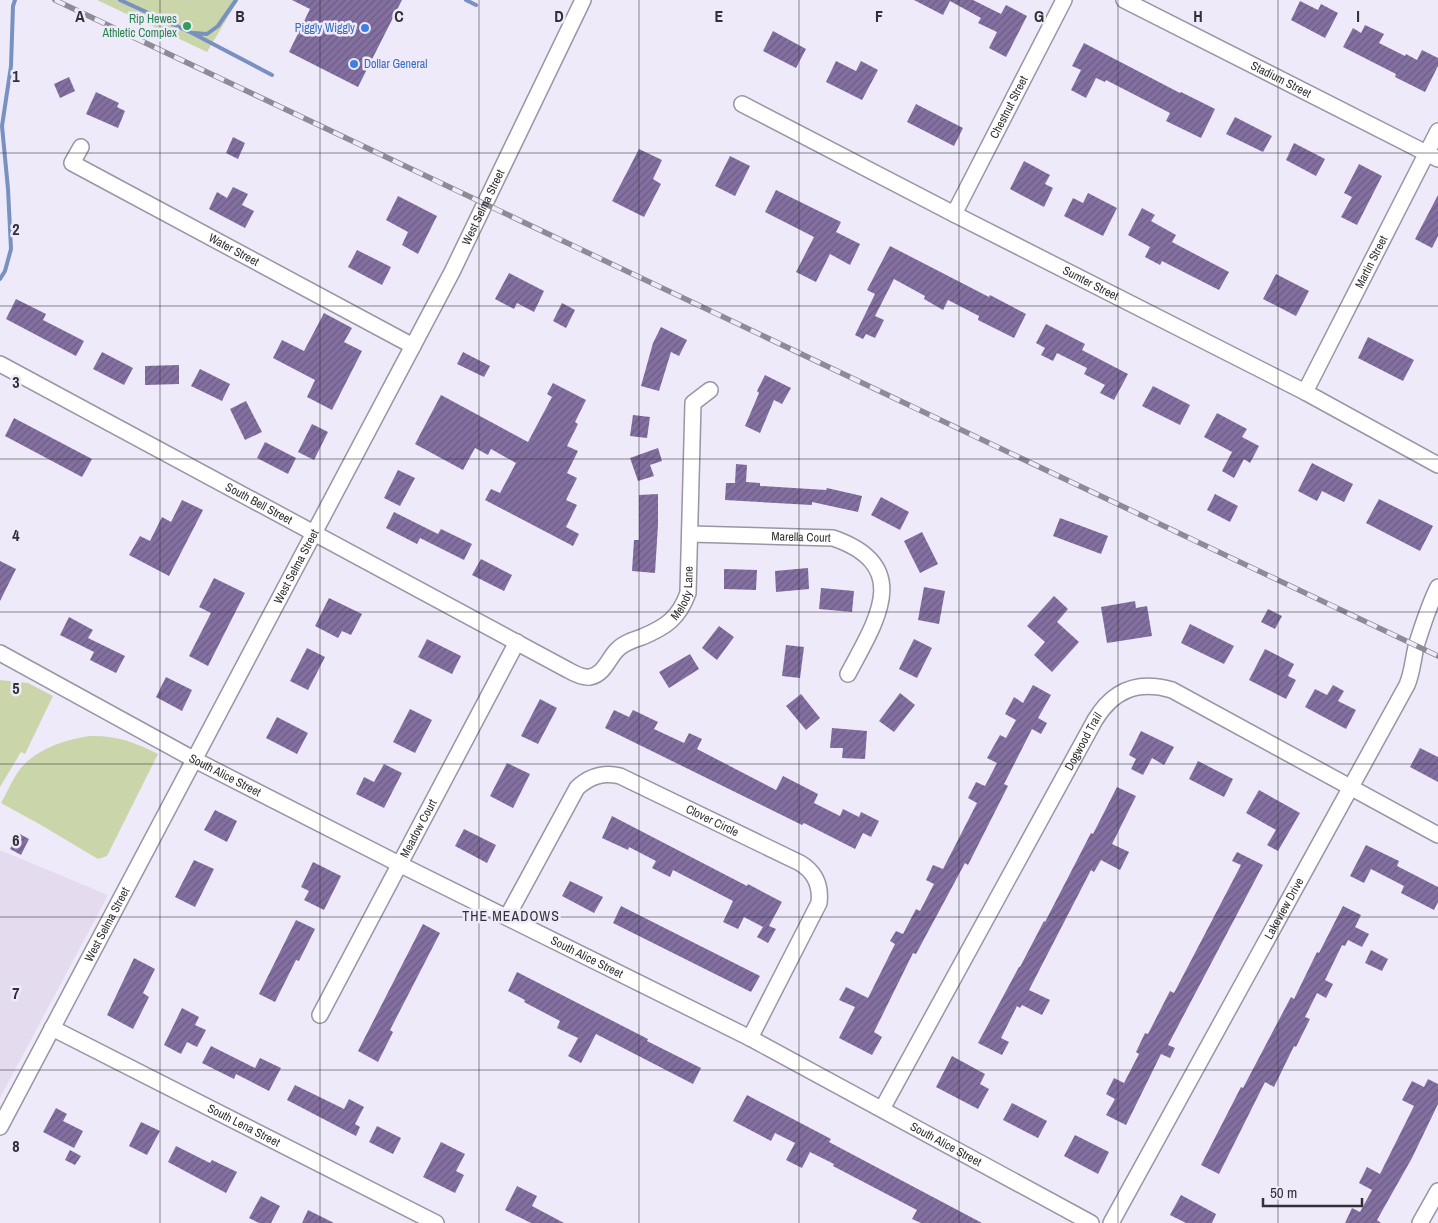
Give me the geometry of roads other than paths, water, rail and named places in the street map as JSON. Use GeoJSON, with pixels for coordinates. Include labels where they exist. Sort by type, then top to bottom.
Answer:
{"type":"FeatureCollection","features":[{"type":"Feature","properties":{"kind":"street","name":"West Selma Street"},"geometry":{"type":"LineString","coordinates":[[0,1127],[413,346],[496,183],[583,0]]}},
{"type":"Feature","properties":{"kind":"street","name":"Chestnut Street"},"geometry":{"type":"LineString","coordinates":[[954,214],[1064,0]]}},
{"type":"Feature","properties":{"kind":"street","name":"Stadium Street"},"geometry":{"type":"LineString","coordinates":[[1124,0],[1432,156]]}},
{"type":"Feature","properties":{"kind":"street","name":"Sumter Street"},"geometry":{"type":"LineString","coordinates":[[742,104],[1305,392],[1438,465]]}},
{"type":"Feature","properties":{"kind":"street","name":"Martin Street"},"geometry":{"type":"LineString","coordinates":[[1305,392],[1432,156],[1438,131]]}},
{"type":"Feature","properties":{"kind":"street","name":"Water Street"},"geometry":{"type":"LineString","coordinates":[[81,147],[72,163],[413,346]]}},
{"type":"Feature","properties":{"kind":"street","name":"South Bell Street"},"geometry":{"type":"LineString","coordinates":[[0,364],[517,642]]}},
{"type":"Feature","properties":{"kind":"street","name":"Melody Lane"},"geometry":{"type":"LineString","coordinates":[[517,642],[576,674],[591,676],[599,673],[617,650],[627,643],[658,631],[678,614],[688,593],[693,403],[710,390]]}},
{"type":"Feature","properties":{"kind":"street","name":"Marella Court"},"geometry":{"type":"LineString","coordinates":[[690,534],[833,538],[849,543],[862,552],[878,572],[883,584],[883,598],[872,630],[848,674]]}},
{"type":"Feature","properties":{"kind":"street","name":"Lakeview Drive"},"geometry":{"type":"LineString","coordinates":[[1111,1223],[1410,677],[1417,644],[1434,603],[1438,587]]}},
{"type":"Feature","properties":{"kind":"street","name":"Meadow Court"},"geometry":{"type":"LineString","coordinates":[[320,1015],[517,642]]}},
{"type":"Feature","properties":{"kind":"street","name":"South Alice Street"},"geometry":{"type":"LineString","coordinates":[[0,653],[195,760],[399,864],[750,1038],[1091,1223]]}},
{"type":"Feature","properties":{"kind":"street","name":"Dogwood Trail"},"geometry":{"type":"LineString","coordinates":[[882,1109],[1101,711],[1115,697],[1134,688],[1144,686],[1172,690],[1438,835]]}},
{"type":"Feature","properties":{"kind":"street","name":"Clover Circle"},"geometry":{"type":"LineString","coordinates":[[508,917],[578,788],[589,779],[604,774],[620,776],[800,863],[811,871],[815,877],[819,890],[819,903],[750,1038]]}},
{"type":"Feature","properties":{"kind":"street","name":"South Lena Street"},"geometry":{"type":"LineString","coordinates":[[52,1028],[436,1223]]}},
{"type":"Feature","properties":{"kind":"street"},"geometry":{"type":"LineString","coordinates":[[1420,1223],[1438,1191]]}},
{"type":"Feature","properties":{"kind":"waterway"},"geometry":{"type":"LineString","coordinates":[[0,279],[5,271],[11,249],[2,126],[11,66],[13,6],[15,0]]}},
{"type":"Feature","properties":{"kind":"waterway"},"geometry":{"type":"LineString","coordinates":[[120,0],[192,33],[272,75]]}},
{"type":"Feature","properties":{"kind":"waterway"},"geometry":{"type":"LineString","coordinates":[[194,33],[207,34],[218,26],[236,0]]}},
{"type":"Feature","properties":{"kind":"waterway"},"geometry":{"type":"LineString","coordinates":[[466,0],[476,5]]}},
{"type":"Feature","properties":{"kind":"railway"},"geometry":{"type":"LineString","coordinates":[[55,0],[1438,656]]}},
{"type":"Feature","properties":{"kind":"place","name":"Rip Hewes Athletic Complex"},"geometry":{"type":"Point","coordinates":[187,26]}},
{"type":"Feature","properties":{"kind":"place","name":"Piggly Wiggly"},"geometry":{"type":"Point","coordinates":[365,28]}},
{"type":"Feature","properties":{"kind":"place","name":"Dollar General"},"geometry":{"type":"Point","coordinates":[354,64]}},
{"type":"Feature","properties":{"kind":"district","name":"THE MEADOWS"},"geometry":{"type":"Point","coordinates":[511,916]}}]}
